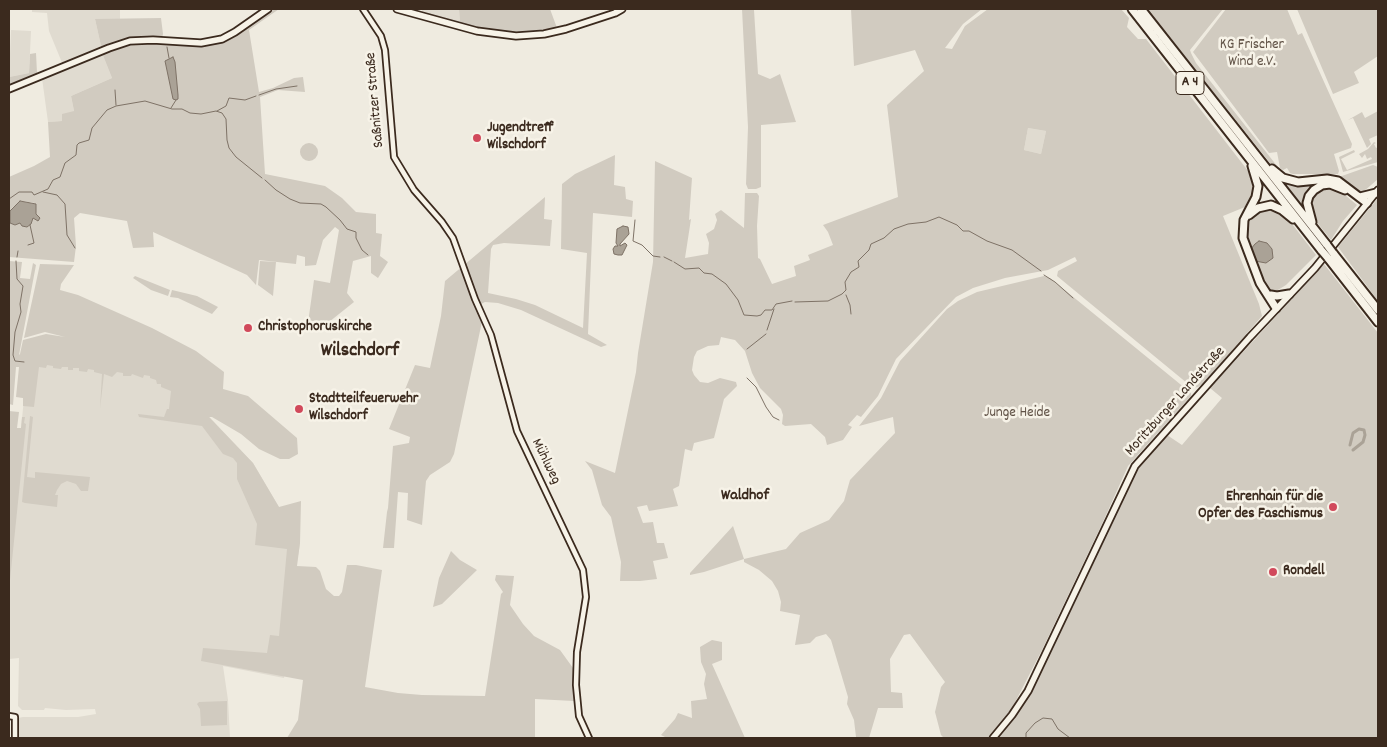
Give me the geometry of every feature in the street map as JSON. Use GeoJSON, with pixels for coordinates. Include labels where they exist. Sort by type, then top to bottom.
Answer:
{"type":"FeatureCollection","features":[{"type":"Feature","properties":{"kind":"highway","name":"A 4"},"geometry":{"type":"LineString","coordinates":[[1132,9],[1308,233],[1325,248]]}},
{"type":"Feature","properties":{"kind":"highway","name":"A 4"},"geometry":{"type":"LineString","coordinates":[[1141,9],[1318,234],[1325,248],[1378,322]]}},
{"type":"Feature","properties":{"kind":"highway"},"geometry":{"type":"LineString","coordinates":[[1248,156],[1255,172],[1258,186],[1256,197],[1244,220],[1242,238],[1266,293],[1278,306]]}},
{"type":"Feature","properties":{"kind":"highway"},"geometry":{"type":"LineString","coordinates":[[1256,156],[1283,178],[1304,182],[1332,179],[1344,184],[1360,197],[1366,205]]}},
{"type":"Feature","properties":{"kind":"highway"},"geometry":{"type":"LineString","coordinates":[[1318,234],[1307,204],[1310,193],[1318,187],[1330,184],[1339,186],[1366,205]]}},
{"type":"Feature","properties":{"kind":"highway"},"geometry":{"type":"LineString","coordinates":[[1360,197],[1377,192]]}},
{"type":"Feature","properties":{"kind":"highway"},"geometry":{"type":"LineString","coordinates":[[1244,220],[1258,208],[1271,206],[1282,210],[1308,233]]}},
{"type":"Feature","properties":{"kind":"highway","name":"A 4"},"geometry":{"type":"LineString","coordinates":[[1330,255],[1378,310]]}},
{"type":"Feature","properties":{"kind":"highway"},"geometry":{"type":"LineString","coordinates":[[1258,275],[1278,306]]}},
{"type":"Feature","properties":{"kind":"highway"},"geometry":{"type":"LineString","coordinates":[[1270,295],[1289,294]]}},
{"type":"Feature","properties":{"kind":"main road"},"geometry":{"type":"LineString","coordinates":[[9,89],[130,41],[153,40],[201,43],[222,39],[268,9]]}},
{"type":"Feature","properties":{"kind":"main road"},"geometry":{"type":"LineString","coordinates":[[397,9],[478,31],[516,36],[559,31],[600,19],[622,9]]}},
{"type":"Feature","properties":{"kind":"main road","name":"Moritzburger Landstraße"},"geometry":{"type":"LineString","coordinates":[[993,738],[1012,715],[1028,691],[1131,472],[1278,306],[1336,244],[1377,192]]}},
{"type":"Feature","properties":{"kind":"street","name":"Saßnitzer Straße"},"geometry":{"type":"LineString","coordinates":[[363,9],[381,36],[385,50],[394,157],[414,190],[449,231],[463,264]]}},
{"type":"Feature","properties":{"kind":"street"},"geometry":{"type":"LineString","coordinates":[[368,9],[368,17]]}},
{"type":"Feature","properties":{"kind":"street","name":"Mühlweg"},"geometry":{"type":"LineString","coordinates":[[463,264],[475,299],[491,335],[516,431],[583,570],[586,597],[576,672],[579,716],[589,738]]}},
{"type":"Feature","properties":{"kind":"street"},"geometry":{"type":"LineString","coordinates":[[9,716],[15,717],[15,738]]}},
{"type":"Feature","properties":{"kind":"shaded area"},"geometry":{"type":"Polygon","coordinates":[[[32,9],[132,10],[120,10],[120,19],[95,19],[103,48],[63,65],[49,31],[47,13],[32,12],[32,9]]]}},
{"type":"Feature","properties":{"kind":"shaded area"},"geometry":{"type":"Polygon","coordinates":[[[422,9],[459,9],[460,23],[422,12],[422,9]]]}},
{"type":"Feature","properties":{"kind":"shaded area"},"geometry":{"type":"Polygon","coordinates":[[[11,30],[31,31],[29,73],[9,77],[11,30]]]}},
{"type":"Feature","properties":{"kind":"shaded area"},"geometry":{"type":"Polygon","coordinates":[[[102,53],[112,78],[71,96],[74,111],[62,121],[48,122],[42,78],[102,53]]]}},
{"type":"Feature","properties":{"kind":"shaded area"},"geometry":{"type":"Polygon","coordinates":[[[173,57],[178,95],[176,100],[173,99],[165,61],[173,57]]]}},
{"type":"Feature","properties":{"kind":"shaded area"},"geometry":{"type":"Polygon","coordinates":[[[1028,128],[1046,131],[1041,154],[1024,150],[1028,128]]]}},
{"type":"Feature","properties":{"kind":"shaded area"},"geometry":{"type":"Polygon","coordinates":[[[20,201],[36,204],[36,214],[40,218],[38,221],[33,218],[31,224],[27,227],[22,226],[20,223],[15,225],[10,223],[10,211],[20,201]]]}},
{"type":"Feature","properties":{"kind":"shaded area"},"geometry":{"type":"Polygon","coordinates":[[[623,226],[628,227],[629,234],[620,244],[620,246],[625,243],[627,245],[622,255],[618,255],[614,254],[613,249],[615,246],[618,246],[616,243],[617,229],[623,226]]]}},
{"type":"Feature","properties":{"kind":"shaded area"},"geometry":{"type":"Polygon","coordinates":[[[1259,241],[1267,243],[1272,249],[1273,258],[1266,263],[1255,261],[1250,250],[1259,241]]]}},
{"type":"Feature","properties":{"kind":"shaded area"},"geometry":{"type":"Polygon","coordinates":[[[28,356],[132,367],[179,385],[253,463],[300,543],[292,594],[284,678],[223,666],[228,700],[230,738],[13,738],[13,719],[23,717],[78,717],[96,714],[95,709],[66,710],[45,708],[44,710],[22,710],[18,706],[19,658],[9,659],[9,554],[24,398],[19,397],[28,356]]]}},
{"type":"Feature","properties":{"kind":"green space"},"geometry":{"type":"Polygon","coordinates":[[[275,9],[279,9],[249,30],[259,92],[294,78],[303,77],[305,92],[278,90],[260,97],[265,174],[325,186],[342,198],[356,212],[376,214],[376,233],[382,234],[380,256],[388,262],[378,278],[371,273],[371,256],[353,261],[347,293],[354,302],[319,330],[307,330],[314,280],[330,283],[339,230],[335,227],[323,240],[316,265],[305,266],[305,257],[297,255],[296,264],[259,260],[256,285],[247,275],[153,232],[154,247],[133,248],[127,221],[80,213],[74,218],[76,246],[74,262],[9,257],[9,214],[9,177],[50,157],[48,122],[62,121],[62,114],[74,111],[71,96],[112,78],[102,53],[121,45],[138,42],[206,45],[248,27],[275,9]],[[21,201],[12,208],[9,214],[14,225],[20,223],[22,226],[27,227],[31,224],[33,218],[37,221],[35,203],[21,201]]]}},
{"type":"Feature","properties":{"kind":"green space"},"geometry":{"type":"Polygon","coordinates":[[[459,9],[550,9],[557,28],[526,32],[492,31],[460,23],[459,9]]]}},
{"type":"Feature","properties":{"kind":"green space"},"geometry":{"type":"Polygon","coordinates":[[[742,9],[758,9],[754,10],[758,74],[770,79],[780,74],[796,122],[761,125],[761,187],[756,189],[748,189],[746,184],[748,127],[742,9]]]}},
{"type":"Feature","properties":{"kind":"green space"},"geometry":{"type":"Polygon","coordinates":[[[851,9],[982,9],[963,24],[945,48],[952,49],[965,26],[988,9],[1121,9],[1129,18],[1127,27],[1138,39],[1146,39],[1252,176],[1253,191],[1245,207],[1223,216],[1259,304],[1262,316],[1203,384],[1193,388],[1057,276],[1058,271],[1077,261],[1075,257],[1048,270],[1005,278],[973,288],[956,297],[896,359],[878,396],[861,417],[857,415],[848,425],[852,427],[843,440],[827,445],[825,437],[811,424],[785,426],[782,424],[783,415],[781,409],[760,388],[752,373],[745,351],[735,340],[721,337],[719,345],[708,346],[697,351],[692,370],[700,382],[708,383],[720,378],[736,382],[737,386],[724,399],[714,438],[694,443],[692,451],[685,449],[679,486],[673,489],[678,506],[649,511],[647,505],[637,507],[643,523],[653,522],[657,543],[664,543],[668,558],[653,561],[657,579],[620,581],[621,562],[611,517],[602,505],[592,470],[585,461],[615,473],[636,372],[653,262],[655,161],[692,178],[689,220],[691,219],[685,258],[708,254],[709,243],[706,234],[714,229],[717,220],[715,214],[721,210],[744,228],[745,193],[757,193],[759,196],[757,226],[758,258],[772,284],[796,276],[794,266],[810,260],[808,255],[833,245],[823,225],[898,197],[887,105],[924,71],[915,50],[854,66],[851,9]],[[1028,128],[1024,150],[1041,154],[1046,131],[1028,128]]]}},
{"type":"Feature","properties":{"kind":"green space"},"geometry":{"type":"Polygon","coordinates":[[[1147,9],[1223,9],[1190,50],[1191,53],[1196,63],[1281,171],[1289,176],[1297,177],[1339,177],[1373,165],[1378,167],[1378,179],[1363,194],[1359,194],[1346,183],[1290,179],[1274,168],[1147,9]]]}},
{"type":"Feature","properties":{"kind":"green space","name":"KG Frischer Wind e.V."},"geometry":{"type":"Polygon","coordinates":[[[1226,9],[1287,9],[1298,35],[1302,33],[1352,144],[1351,148],[1334,154],[1339,171],[1338,174],[1293,174],[1287,168],[1283,170],[1280,168],[1277,152],[1269,153],[1193,52],[1226,9]]]}},
{"type":"Feature","properties":{"kind":"green space"},"geometry":{"type":"Polygon","coordinates":[[[1297,9],[1378,9],[1378,56],[1354,72],[1359,83],[1333,94],[1297,9]]]}},
{"type":"Feature","properties":{"kind":"green space"},"geometry":{"type":"Polygon","coordinates":[[[161,18],[162,38],[103,48],[101,46],[95,19],[161,18]]]}},
{"type":"Feature","properties":{"kind":"green space"},"geometry":{"type":"Polygon","coordinates":[[[36,53],[37,73],[9,85],[9,77],[29,73],[30,54],[36,53]]]}},
{"type":"Feature","properties":{"kind":"green space"},"geometry":{"type":"Polygon","coordinates":[[[1378,111],[1378,135],[1369,139],[1371,144],[1367,148],[1353,118],[1348,120],[1362,112],[1365,118],[1378,111]]]}},
{"type":"Feature","properties":{"kind":"green space"},"geometry":{"type":"Polygon","coordinates":[[[1374,142],[1376,143],[1374,144],[1376,148],[1378,147],[1378,162],[1343,172],[1339,157],[1354,150],[1355,152],[1341,159],[1347,170],[1372,159],[1371,157],[1367,159],[1365,154],[1362,158],[1359,154],[1368,149],[1374,142]]]}},
{"type":"Feature","properties":{"kind":"green space"},"geometry":{"type":"Polygon","coordinates":[[[309,143],[315,146],[318,152],[315,158],[309,161],[303,158],[300,152],[303,146],[309,143]]]}},
{"type":"Feature","properties":{"kind":"green space"},"geometry":{"type":"Polygon","coordinates":[[[615,155],[614,185],[625,187],[626,199],[633,201],[632,217],[593,213],[588,334],[607,345],[601,347],[521,310],[498,303],[485,302],[481,304],[484,312],[454,454],[450,462],[430,475],[426,481],[422,525],[407,520],[408,493],[398,492],[394,548],[383,548],[393,446],[409,443],[410,437],[389,429],[415,365],[430,368],[441,316],[445,281],[545,197],[544,219],[552,220],[550,246],[504,243],[493,245],[491,249],[488,293],[535,305],[583,328],[587,253],[561,249],[562,184],[575,174],[615,155]]]}},
{"type":"Feature","properties":{"kind":"green space"},"geometry":{"type":"Polygon","coordinates":[[[1280,178],[1326,181],[1343,187],[1313,188],[1306,211],[1280,178]]]}},
{"type":"Feature","properties":{"kind":"green space"},"geometry":{"type":"Polygon","coordinates":[[[1326,186],[1339,190],[1357,205],[1343,221],[1331,240],[1315,220],[1310,201],[1313,193],[1326,186]]]}},
{"type":"Feature","properties":{"kind":"green space"},"geometry":{"type":"Polygon","coordinates":[[[1378,198],[1378,301],[1338,247],[1378,198]]]}},
{"type":"Feature","properties":{"kind":"green space"},"geometry":{"type":"Polygon","coordinates":[[[1266,209],[1278,211],[1289,220],[1316,255],[1286,285],[1273,293],[1255,261],[1245,235],[1247,222],[1254,213],[1266,209]]]}},
{"type":"Feature","properties":{"kind":"green space"},"geometry":{"type":"Polygon","coordinates":[[[9,261],[22,262],[20,278],[30,279],[33,263],[36,265],[19,355],[23,340],[46,334],[65,337],[45,332],[24,338],[40,264],[74,265],[61,284],[60,290],[78,295],[152,328],[196,351],[224,372],[223,389],[248,396],[297,438],[298,454],[289,459],[280,459],[259,449],[241,434],[209,417],[253,463],[279,507],[301,501],[300,543],[297,566],[316,567],[320,571],[326,589],[334,596],[339,596],[342,592],[347,565],[382,570],[365,687],[422,695],[485,696],[501,594],[503,592],[495,580],[496,575],[514,576],[510,605],[523,624],[534,636],[560,650],[573,668],[579,669],[580,685],[574,685],[574,701],[535,699],[535,738],[287,738],[298,720],[303,680],[201,661],[203,648],[267,653],[270,635],[279,636],[287,549],[255,545],[257,524],[237,479],[237,463],[233,458],[223,454],[202,426],[139,417],[138,414],[164,417],[167,409],[169,409],[171,391],[161,387],[161,384],[157,384],[156,380],[150,378],[150,376],[144,375],[143,378],[132,374],[131,376],[123,376],[123,373],[117,372],[112,377],[104,374],[100,409],[102,374],[88,369],[87,372],[79,371],[79,368],[68,370],[68,367],[62,367],[61,369],[47,365],[46,368],[39,367],[34,407],[23,406],[23,398],[16,397],[19,367],[16,367],[13,405],[9,404],[9,261]]]}},
{"type":"Feature","properties":{"kind":"green space"},"geometry":{"type":"Polygon","coordinates":[[[260,261],[276,262],[273,296],[258,285],[260,261]]]}},
{"type":"Feature","properties":{"kind":"green space"},"geometry":{"type":"Polygon","coordinates":[[[1324,264],[1378,333],[1378,738],[996,738],[1040,671],[1073,606],[1135,473],[1167,435],[1182,445],[1222,398],[1210,388],[1324,264]]]}},
{"type":"Feature","properties":{"kind":"green space"},"geometry":{"type":"Polygon","coordinates":[[[135,276],[170,290],[168,296],[151,290],[133,278],[135,276]]]}},
{"type":"Feature","properties":{"kind":"green space","name":"Junge Heide"},"geometry":{"type":"Polygon","coordinates":[[[1044,276],[1050,278],[1191,393],[1191,396],[1128,466],[1042,650],[1009,714],[987,738],[944,738],[941,735],[935,712],[941,687],[945,682],[910,634],[904,635],[890,659],[891,692],[902,693],[903,708],[878,708],[869,738],[856,737],[854,720],[847,704],[848,697],[831,640],[826,634],[816,637],[810,643],[795,645],[800,615],[780,611],[781,602],[778,591],[772,581],[759,570],[744,562],[744,559],[786,549],[800,533],[829,520],[844,501],[850,480],[895,433],[893,417],[859,426],[881,398],[900,361],[947,309],[958,301],[977,292],[1044,276]]]}},
{"type":"Feature","properties":{"kind":"green space"},"geometry":{"type":"Polygon","coordinates":[[[172,290],[197,296],[218,307],[212,314],[178,298],[170,297],[172,290]]]}},
{"type":"Feature","properties":{"kind":"green space"},"geometry":{"type":"Polygon","coordinates":[[[9,411],[19,412],[17,428],[21,428],[22,417],[25,417],[24,423],[26,424],[9,590],[9,411]]]}},
{"type":"Feature","properties":{"kind":"green space"},"geometry":{"type":"Polygon","coordinates":[[[30,416],[33,417],[27,477],[35,478],[35,472],[90,477],[88,491],[81,491],[76,484],[67,481],[61,484],[55,495],[58,495],[57,507],[22,502],[30,416]]]}},
{"type":"Feature","properties":{"kind":"green space"},"geometry":{"type":"Polygon","coordinates":[[[733,526],[744,559],[704,572],[690,575],[733,526]]]}},
{"type":"Feature","properties":{"kind":"green space"},"geometry":{"type":"Polygon","coordinates":[[[451,551],[460,560],[477,570],[442,604],[433,607],[439,578],[451,551]]]}},
{"type":"Feature","properties":{"kind":"green space"},"geometry":{"type":"Polygon","coordinates":[[[712,640],[722,642],[722,660],[712,664],[745,738],[667,738],[661,735],[678,713],[692,718],[691,701],[707,699],[704,684],[706,674],[701,662],[700,647],[712,640]]]}},
{"type":"Feature","properties":{"kind":"green space"},"geometry":{"type":"Polygon","coordinates":[[[227,701],[227,725],[201,726],[200,709],[197,704],[199,702],[227,701]]]}},
{"type":"Feature","properties":{"kind":"waterway"},"geometry":{"type":"LineString","coordinates":[[167,47],[169,58]]}},
{"type":"Feature","properties":{"kind":"waterway"},"geometry":{"type":"LineString","coordinates":[[259,95],[276,89],[297,86]]}},
{"type":"Feature","properties":{"kind":"waterway"},"geometry":{"type":"LineString","coordinates":[[115,90],[116,105]]}},
{"type":"Feature","properties":{"kind":"waterway"},"geometry":{"type":"LineString","coordinates":[[217,111],[226,106],[229,98],[245,100],[256,96]]}},
{"type":"Feature","properties":{"kind":"waterway"},"geometry":{"type":"LineString","coordinates":[[171,108],[176,100]]}},
{"type":"Feature","properties":{"kind":"waterway"},"geometry":{"type":"LineString","coordinates":[[9,199],[19,192],[32,192],[34,195],[48,189],[53,180],[60,177],[65,163],[76,155],[77,145],[89,140],[92,128],[107,110],[116,106],[145,101],[172,109],[182,109],[190,113],[201,114],[216,111],[222,113],[226,119],[229,148],[236,157],[262,178]]}},
{"type":"Feature","properties":{"kind":"waterway"},"geometry":{"type":"LineString","coordinates":[[265,180],[290,199],[300,203],[321,204],[326,207],[347,229],[356,232],[356,238],[362,250],[368,255]]}},
{"type":"Feature","properties":{"kind":"waterway"},"geometry":{"type":"LineString","coordinates":[[43,192],[57,195],[65,204],[67,235],[75,248]]}},
{"type":"Feature","properties":{"kind":"waterway"},"geometry":{"type":"LineString","coordinates":[[795,302],[828,301],[842,294],[846,290],[845,282],[851,272],[859,267],[858,261],[869,250],[871,244],[884,238],[894,229],[939,217],[957,225],[963,231],[969,231],[987,241],[1012,250],[1041,271]]}},
{"type":"Feature","properties":{"kind":"waterway"},"geometry":{"type":"LineString","coordinates":[[635,220],[633,241],[642,245],[653,256],[660,257]]}},
{"type":"Feature","properties":{"kind":"waterway"},"geometry":{"type":"LineString","coordinates":[[28,245],[34,243],[30,225]]}},
{"type":"Feature","properties":{"kind":"waterway"},"geometry":{"type":"LineString","coordinates":[[17,257],[18,251]]}},
{"type":"Feature","properties":{"kind":"waterway"},"geometry":{"type":"LineString","coordinates":[[664,257],[672,261]]}},
{"type":"Feature","properties":{"kind":"waterway"},"geometry":{"type":"LineString","coordinates":[[16,261],[17,279],[23,286],[20,304],[21,312],[15,332],[13,355],[15,361],[24,362]]}},
{"type":"Feature","properties":{"kind":"waterway"},"geometry":{"type":"LineString","coordinates":[[674,262],[685,269],[699,268],[704,273],[712,274],[726,284],[738,300],[744,315],[761,315],[765,310],[772,310],[776,304],[792,301]]}},
{"type":"Feature","properties":{"kind":"waterway"},"geometry":{"type":"LineString","coordinates":[[1044,275],[1073,298]]}},
{"type":"Feature","properties":{"kind":"waterway"},"geometry":{"type":"LineString","coordinates":[[846,295],[851,314]]}},
{"type":"Feature","properties":{"kind":"waterway"},"geometry":{"type":"LineString","coordinates":[[767,330],[774,309]]}},
{"type":"Feature","properties":{"kind":"waterway"},"geometry":{"type":"LineString","coordinates":[[747,349],[766,334]]}},
{"type":"Feature","properties":{"kind":"waterway"},"geometry":{"type":"LineString","coordinates":[[747,378],[756,387],[773,417],[779,420]]}},
{"type":"Feature","properties":{"kind":"waterway"},"geometry":{"type":"LineString","coordinates":[[1350,445],[1353,433],[1359,429],[1364,430],[1363,442],[1353,450]]}},
{"type":"Feature","properties":{"kind":"waterway"},"geometry":{"type":"LineString","coordinates":[[1020,738],[1026,738],[1026,733],[1035,723],[1043,718],[1052,719],[1058,729],[1070,738]]}},
{"type":"Feature","properties":{"kind":"waterway"},"geometry":{"type":"LineString","coordinates":[[1085,738],[1092,738]]}},
{"type":"Feature","properties":{"kind":"place","name":"Jugendtreff Wilschdorf"},"geometry":{"type":"Point","coordinates":[477,138]}},
{"type":"Feature","properties":{"kind":"place","name":"Christophoruskirche"},"geometry":{"type":"Point","coordinates":[248,328]}},
{"type":"Feature","properties":{"kind":"place","name":"Stadtteilfeuerwehr Wilschdorf"},"geometry":{"type":"Point","coordinates":[299,409]}},
{"type":"Feature","properties":{"kind":"place","name":"Ehrenhain für die Opfer des Faschismus"},"geometry":{"type":"Point","coordinates":[1333,507]}},
{"type":"Feature","properties":{"kind":"place","name":"Rondell"},"geometry":{"type":"Point","coordinates":[1273,572]}},
{"type":"Feature","properties":{"kind":"district","name":"Wilschdorf"},"geometry":{"type":"Point","coordinates":[360,352]}},
{"type":"Feature","properties":{"kind":"district","name":"Waldhof"},"geometry":{"type":"Point","coordinates":[745,497]}}]}
